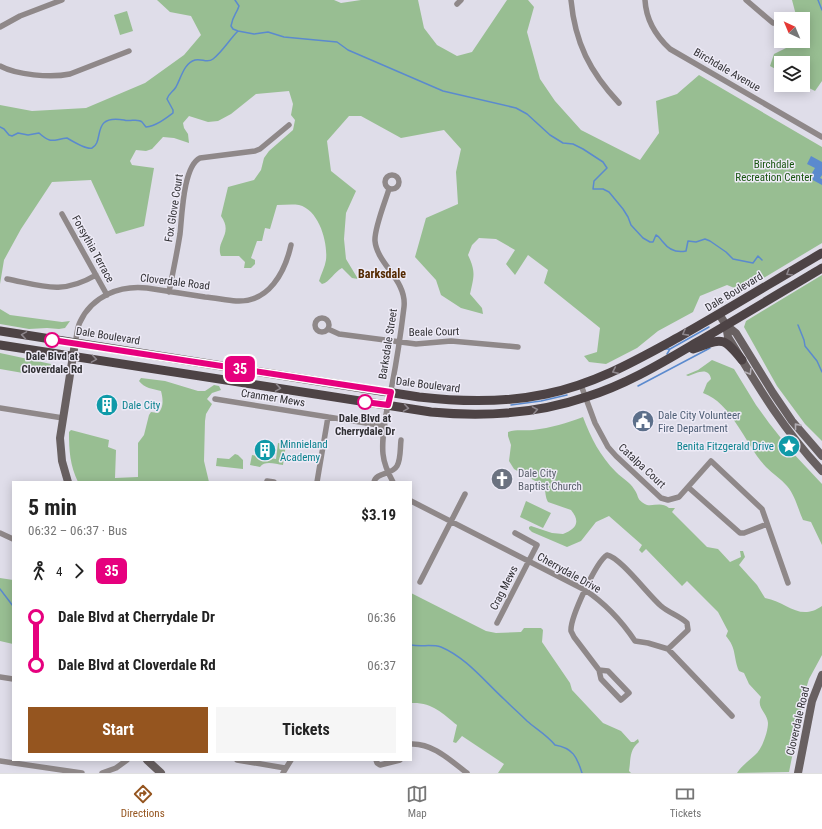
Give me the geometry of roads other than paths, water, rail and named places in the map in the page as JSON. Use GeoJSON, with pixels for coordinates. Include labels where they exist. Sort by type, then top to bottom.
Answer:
{"type":"FeatureCollection","features":[{"type":"Feature","properties":{"kind":"main road","name":"Dale Boulevard"},"geometry":{"type":"LineString","coordinates":[[0,332],[444,400],[488,401],[528,398],[581,385],[626,366],[719,314],[822,253]]}},
{"type":"Feature","properties":{"kind":"main road"},"geometry":{"type":"LineString","coordinates":[[0,345],[452,414],[493,414],[532,410],[586,398],[623,382],[671,357],[822,268]]}},
{"type":"Feature","properties":{"kind":"main road"},"geometry":{"type":"LineString","coordinates":[[719,314],[726,325],[736,333],[792,421],[822,456]]}},
{"type":"Feature","properties":{"kind":"main road"},"geometry":{"type":"LineString","coordinates":[[726,325],[728,337],[778,417],[802,449],[822,471]]}},
{"type":"Feature","properties":{"kind":"main road"},"geometry":{"type":"LineString","coordinates":[[671,357],[712,342],[720,341],[728,344],[742,360]]}},
{"type":"Feature","properties":{"kind":"main road","name":"Cloverdale Road"},"geometry":{"type":"LineString","coordinates":[[68,481],[64,472],[60,449],[60,438],[75,343]]}},
{"type":"Feature","properties":{"kind":"main road","name":"Cloverdale Road"},"geometry":{"type":"LineString","coordinates":[[798,773],[812,701],[822,675]]}},
{"type":"Feature","properties":{"kind":"main road"},"geometry":{"type":"LineString","coordinates":[[148,761],[161,773]]}},
{"type":"Feature","properties":{"kind":"street"},"geometry":{"type":"LineString","coordinates":[[0,27],[20,16],[62,0]]}},
{"type":"Feature","properties":{"kind":"street"},"geometry":{"type":"LineString","coordinates":[[571,0],[575,29],[585,56],[597,77],[619,103]]}},
{"type":"Feature","properties":{"kind":"street","name":"Birchdale Avenue"},"geometry":{"type":"LineString","coordinates":[[645,0],[647,12],[654,31],[670,49],[822,138]]}},
{"type":"Feature","properties":{"kind":"street"},"geometry":{"type":"LineString","coordinates":[[746,0],[773,23]]}},
{"type":"Feature","properties":{"kind":"street"},"geometry":{"type":"LineString","coordinates":[[0,66],[10,70],[44,77],[60,76],[70,74],[129,51]]}},
{"type":"Feature","properties":{"kind":"street","name":"Fox Glove Court"},"geometry":{"type":"LineString","coordinates":[[169,292],[180,233],[184,193],[194,162],[200,158],[255,151],[260,149],[289,125]]}},
{"type":"Feature","properties":{"kind":"street","name":"Barksdale Street"},"geometry":{"type":"LineString","coordinates":[[389,189],[375,241],[378,251],[400,285],[404,298],[391,392]]}},
{"type":"Feature","properties":{"kind":"street","name":"Forsythia Terrace"},"geometry":{"type":"LineString","coordinates":[[62,214],[107,295]]}},
{"type":"Feature","properties":{"kind":"street","name":"Cloverdale Road"},"geometry":{"type":"LineString","coordinates":[[75,343],[79,327],[84,316],[96,302],[114,291],[138,287],[236,301],[256,298],[270,289],[280,276],[291,245]]}},
{"type":"Feature","properties":{"kind":"street"},"geometry":{"type":"LineString","coordinates":[[7,279],[45,287],[66,287],[84,282],[96,275]]}},
{"type":"Feature","properties":{"kind":"street","name":"Beale Court"},"geometry":{"type":"LineString","coordinates":[[328,329],[339,334],[399,342],[426,344],[451,341],[518,347]]}},
{"type":"Feature","properties":{"kind":"street","name":"Catalpa Court"},"geometry":{"type":"LineString","coordinates":[[581,385],[598,430],[608,447],[661,498],[673,499],[681,495],[711,461],[761,507],[788,583]]}},
{"type":"Feature","properties":{"kind":"street"},"geometry":{"type":"LineString","coordinates":[[391,392],[385,426],[383,454],[388,472],[392,481]]}},
{"type":"Feature","properties":{"kind":"street","name":"Cranmer Mews"},"geometry":{"type":"LineString","coordinates":[[215,399],[385,426]]}},
{"type":"Feature","properties":{"kind":"street"},"geometry":{"type":"LineString","coordinates":[[0,408],[63,418]]}},
{"type":"Feature","properties":{"kind":"street"},"geometry":{"type":"LineString","coordinates":[[317,481],[328,417]]}},
{"type":"Feature","properties":{"kind":"street"},"geometry":{"type":"LineString","coordinates":[[375,481],[377,477],[394,469],[397,465],[401,440]]}},
{"type":"Feature","properties":{"kind":"street"},"geometry":{"type":"LineString","coordinates":[[688,487],[740,533],[744,533],[767,524]]}},
{"type":"Feature","properties":{"kind":"street"},"geometry":{"type":"LineString","coordinates":[[420,582],[465,494]]}},
{"type":"Feature","properties":{"kind":"street","name":"Cherrydale Drive"},"geometry":{"type":"LineString","coordinates":[[412,502],[585,590],[612,611],[635,641],[668,649],[732,716]]}},
{"type":"Feature","properties":{"kind":"street"},"geometry":{"type":"LineString","coordinates":[[0,533],[12,539]]}},
{"type":"Feature","properties":{"kind":"street","name":"Crag Mews"},"geometry":{"type":"LineString","coordinates":[[498,623],[537,545],[515,533]]}},
{"type":"Feature","properties":{"kind":"street"},"geometry":{"type":"LineString","coordinates":[[599,670],[608,671],[629,693],[621,700],[601,679],[599,670],[571,631],[577,609],[594,571],[604,557],[608,555],[623,567],[660,605],[687,623],[689,628],[687,632],[668,649]]}},
{"type":"Feature","properties":{"kind":"street"},"geometry":{"type":"LineString","coordinates":[[0,677],[12,679]]}},
{"type":"Feature","properties":{"kind":"street"},"geometry":{"type":"LineString","coordinates":[[412,744],[421,744],[431,748],[467,773]]}},
{"type":"Feature","properties":{"kind":"street"},"geometry":{"type":"LineString","coordinates":[[0,761],[82,773]]}},
{"type":"Feature","properties":{"kind":"street"},"geometry":{"type":"LineString","coordinates":[[102,773],[116,768],[126,761]]}},
{"type":"Feature","properties":{"kind":"street"},"geometry":{"type":"LineString","coordinates":[[241,761],[284,771],[289,761]]}},
{"type":"Feature","properties":{"kind":"street"},"geometry":{"type":"LineString","coordinates":[[376,761],[380,765],[396,761]]}},
{"type":"Feature","properties":{"kind":"water"},"geometry":{"type":"Polygon","coordinates":[[[811,156],[822,162],[822,175],[820,178],[822,179],[822,185],[809,178],[815,168],[807,164],[811,156]]]}},
{"type":"Feature","properties":{"kind":"waterway"},"geometry":{"type":"LineString","coordinates":[[235,0],[239,6],[231,26],[233,29],[238,31],[254,34],[268,32],[284,37],[337,42],[348,50],[443,91],[516,108],[527,114],[550,135],[563,143],[573,144],[583,149],[603,162],[607,168],[594,181],[593,189],[603,189],[609,192],[623,209],[631,225],[643,238],[650,242],[653,242],[656,235],[670,249],[682,252],[686,251],[688,241],[696,242],[705,239],[726,252],[733,259],[753,263],[758,256],[762,260]]}},
{"type":"Feature","properties":{"kind":"waterway"},"geometry":{"type":"LineString","coordinates":[[818,0],[822,10]]}},
{"type":"Feature","properties":{"kind":"waterway"},"geometry":{"type":"LineString","coordinates":[[0,127],[12,136],[18,133],[28,135],[39,133],[49,140],[67,138],[87,148],[92,148],[96,145],[102,125],[106,121],[113,119],[138,120],[146,127],[153,125],[173,113],[167,99],[176,87],[185,67],[195,60],[209,61],[213,59],[220,53],[238,31]]}},
{"type":"Feature","properties":{"kind":"waterway"},"geometry":{"type":"LineString","coordinates":[[798,325],[805,346],[817,361],[822,372]]}},
{"type":"Feature","properties":{"kind":"waterway"},"geometry":{"type":"LineString","coordinates":[[664,349],[670,349],[709,327]]}},
{"type":"Feature","properties":{"kind":"waterway"},"geometry":{"type":"LineString","coordinates":[[638,386],[710,348]]}},
{"type":"Feature","properties":{"kind":"waterway"},"geometry":{"type":"LineString","coordinates":[[667,354],[670,349]]}},
{"type":"Feature","properties":{"kind":"waterway"},"geometry":{"type":"LineString","coordinates":[[511,405],[541,401],[567,395]]}},
{"type":"Feature","properties":{"kind":"waterway"},"geometry":{"type":"LineString","coordinates":[[0,589],[12,605]]}},
{"type":"Feature","properties":{"kind":"waterway"},"geometry":{"type":"LineString","coordinates":[[412,645],[441,647],[459,657],[527,721],[555,745],[561,746],[570,751],[576,758],[582,773]]}},
{"type":"Feature","properties":{"kind":"place","name":"Dale Blvd at Cloverdale Rd"},"geometry":{"type":"Point","coordinates":[52,340]}},
{"type":"Feature","properties":{"kind":"place","name":"Dale Blvd at Cherrydale Dr"},"geometry":{"type":"Point","coordinates":[365,402]}},
{"type":"Feature","properties":{"kind":"place","name":"Dale City"},"geometry":{"type":"Point","coordinates":[107,405]}},
{"type":"Feature","properties":{"kind":"place","name":"Dale City Volunteer Fire Department"},"geometry":{"type":"Point","coordinates":[643,421]}},
{"type":"Feature","properties":{"kind":"place","name":"Benita Fitzgerald Drive"},"geometry":{"type":"Point","coordinates":[789,446]}},
{"type":"Feature","properties":{"kind":"place","name":"Minnieland Academy"},"geometry":{"type":"Point","coordinates":[265,450]}},
{"type":"Feature","properties":{"kind":"place","name":"Dale City Baptist Church"},"geometry":{"type":"Point","coordinates":[502,479]}},
{"type":"Feature","properties":{"kind":"district","name":"Barksdale"},"geometry":{"type":"Point","coordinates":[382,274]}},
{"type":"Feature","properties":{"kind":"park label","name":"Birchdale Recreation Center"},"geometry":{"type":"Point","coordinates":[774,170]}}]}
